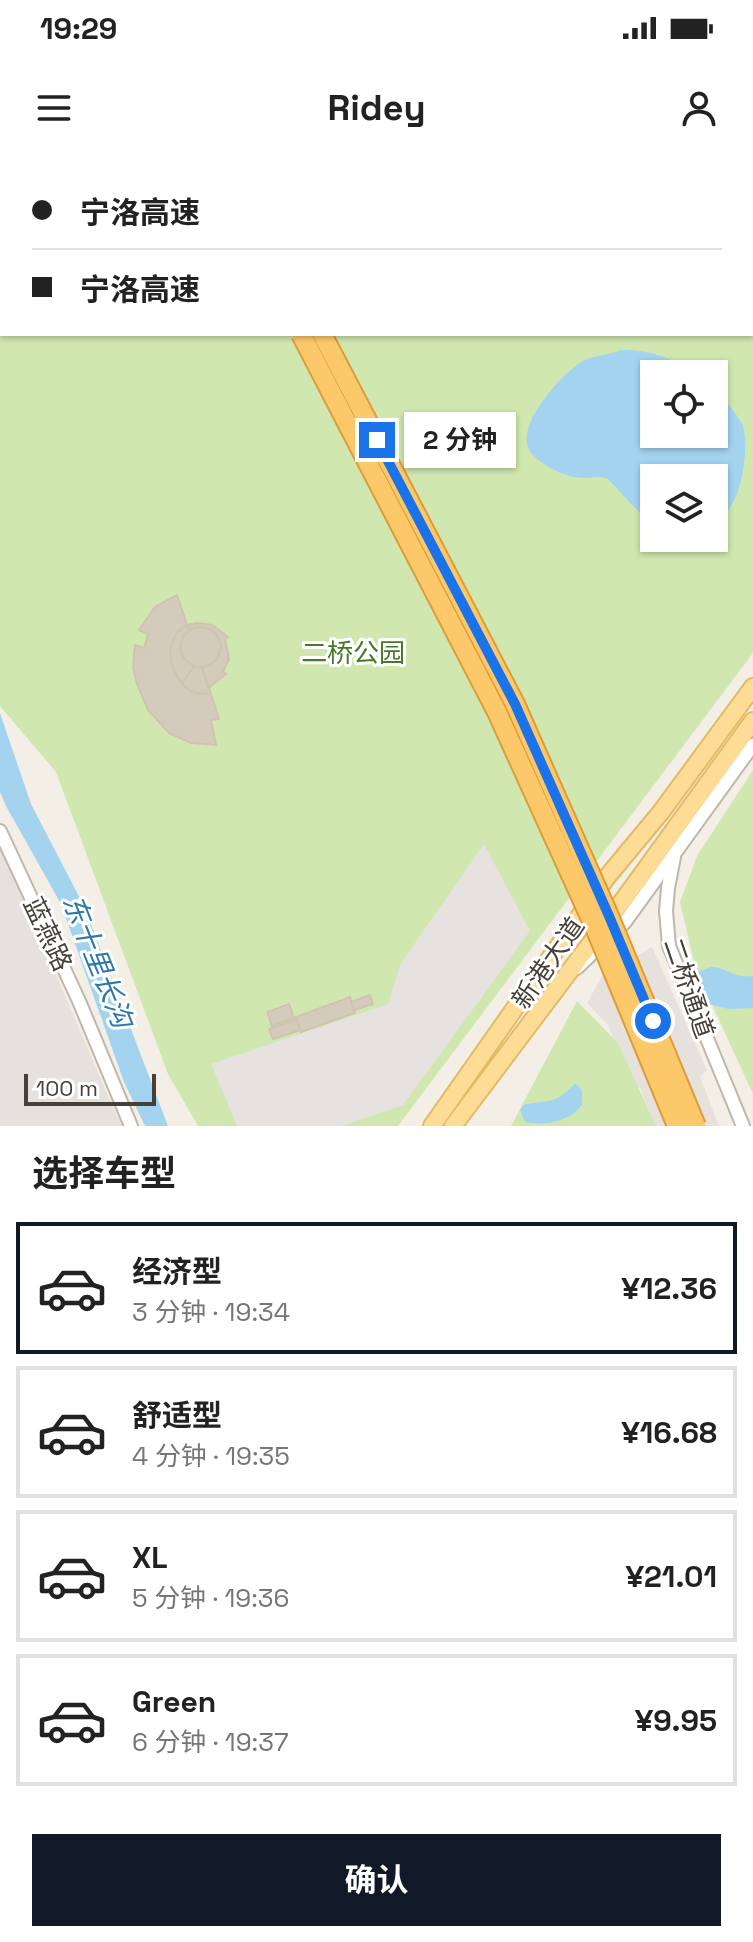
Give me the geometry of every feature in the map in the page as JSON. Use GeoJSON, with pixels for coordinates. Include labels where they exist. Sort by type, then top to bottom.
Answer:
{"type":"FeatureCollection","features":[{"type":"Feature","properties":{"kind":"highway"},"geometry":{"type":"LineString","coordinates":[[302,336],[497,712],[596,930],[677,1126]]}},
{"type":"Feature","properties":{"kind":"highway"},"geometry":{"type":"LineString","coordinates":[[323,336],[515,704],[609,916],[696,1126]]}},
{"type":"Feature","properties":{"kind":"main road","name":"新港大道"},"geometry":{"type":"LineString","coordinates":[[432,1126],[607,877],[661,812],[753,687]]}},
{"type":"Feature","properties":{"kind":"main road","name":"新港大道"},"geometry":{"type":"LineString","coordinates":[[453,1126],[753,721]]}},
{"type":"Feature","properties":{"kind":"street"},"geometry":{"type":"LineString","coordinates":[[562,980],[592,956],[625,922],[753,745]]}},
{"type":"Feature","properties":{"kind":"street","name":"蓝燕路"},"geometry":{"type":"LineString","coordinates":[[0,831],[79,1001],[131,1126]]}},
{"type":"Feature","properties":{"kind":"street","name":"二桥通道"},"geometry":{"type":"LineString","coordinates":[[678,846],[668,888],[669,946],[743,1126]]}},
{"type":"Feature","properties":{"kind":"shaded area"},"geometry":{"type":"Polygon","coordinates":[[[0,843],[114,1110],[122,1126],[0,1126],[0,843]]]}},
{"type":"Feature","properties":{"kind":"shaded area"},"geometry":{"type":"Polygon","coordinates":[[[484,844],[530,931],[403,1105],[342,1126],[237,1126],[211,1064],[388,1004],[401,963],[484,844]]]}},
{"type":"Feature","properties":{"kind":"shaded area"},"geometry":{"type":"Polygon","coordinates":[[[652,947],[707,1070],[700,1077],[719,1126],[655,1126],[640,1088],[634,1089],[608,1025],[587,1003],[602,976],[652,947]]]}},
{"type":"Feature","properties":{"kind":"green space","name":"二桥公园"},"geometry":{"type":"Polygon","coordinates":[[[0,336],[753,336],[753,653],[398,1126],[198,1126],[168,1074],[56,772],[0,706],[0,336]]]}},
{"type":"Feature","properties":{"kind":"green space"},"geometry":{"type":"Polygon","coordinates":[[[753,770],[753,1094],[696,970],[680,902],[697,856],[753,770]]]}},
{"type":"Feature","properties":{"kind":"green space"},"geometry":{"type":"Polygon","coordinates":[[[577,1001],[618,1043],[656,1126],[511,1126],[577,1001]]]}},
{"type":"Feature","properties":{"kind":"water"},"geometry":{"type":"Polygon","coordinates":[[[621,350],[642,351],[670,360],[640,360],[640,448],[728,448],[728,404],[744,429],[745,448],[741,480],[728,510],[728,464],[640,464],[640,513],[608,479],[577,478],[557,471],[533,455],[527,444],[527,432],[533,417],[552,389],[585,360],[621,350]]]}},
{"type":"Feature","properties":{"kind":"water","name":"东十里长沟"},"geometry":{"type":"Polygon","coordinates":[[[0,713],[31,804],[84,906],[168,1126],[145,1126],[124,1082],[61,904],[0,792],[0,713]]]}},
{"type":"Feature","properties":{"kind":"water"},"geometry":{"type":"Polygon","coordinates":[[[711,967],[753,976],[753,1008],[729,1009],[695,1001],[692,987],[695,973],[711,967]]]}},
{"type":"Feature","properties":{"kind":"water"},"geometry":{"type":"Polygon","coordinates":[[[575,1083],[582,1090],[582,1105],[577,1111],[556,1121],[525,1122],[520,1110],[523,1105],[557,1098],[575,1083]]]}},
{"type":"Feature","properties":{"kind":"building"},"geometry":{"type":"Polygon","coordinates":[[[177,595],[187,625],[178,631],[173,640],[170,650],[172,664],[176,676],[187,689],[199,694],[211,694],[219,719],[211,720],[216,745],[191,743],[169,733],[148,710],[137,684],[133,668],[135,645],[144,648],[148,634],[139,630],[155,607],[177,595]]]}},
{"type":"Feature","properties":{"kind":"building"},"geometry":{"type":"Polygon","coordinates":[[[187,625],[212,625],[228,637],[225,639],[229,659],[223,672],[226,674],[208,688],[202,668],[217,660],[221,645],[209,629],[199,627],[189,630],[187,625]]]}},
{"type":"Feature","properties":{"kind":"building"},"geometry":{"type":"Polygon","coordinates":[[[187,625],[189,630],[182,638],[180,649],[184,659],[194,666],[182,684],[173,668],[170,650],[176,634],[187,625]]]}},
{"type":"Feature","properties":{"kind":"building"},"geometry":{"type":"Polygon","coordinates":[[[201,627],[215,633],[221,647],[215,661],[201,667],[187,661],[181,647],[187,633],[201,627]]]}},
{"type":"Feature","properties":{"kind":"building"},"geometry":{"type":"Polygon","coordinates":[[[194,666],[202,668],[211,694],[192,692],[182,684],[194,666]]]}},
{"type":"Feature","properties":{"kind":"building"},"geometry":{"type":"Polygon","coordinates":[[[370,995],[373,1004],[354,1010],[351,1002],[370,995]]]}},
{"type":"Feature","properties":{"kind":"building"},"geometry":{"type":"Polygon","coordinates":[[[350,997],[355,1013],[301,1032],[296,1017],[350,997]]]}},
{"type":"Feature","properties":{"kind":"building"},"geometry":{"type":"Polygon","coordinates":[[[289,1004],[294,1018],[272,1026],[267,1012],[289,1004]]]}},
{"type":"Feature","properties":{"kind":"building"},"geometry":{"type":"Polygon","coordinates":[[[297,1019],[300,1030],[273,1039],[269,1029],[297,1019]]]}},
{"type":"Feature","properties":{"kind":"route"},"geometry":{"type":"LineString","coordinates":[[377,440],[515,704],[653,1021]]}}]}
